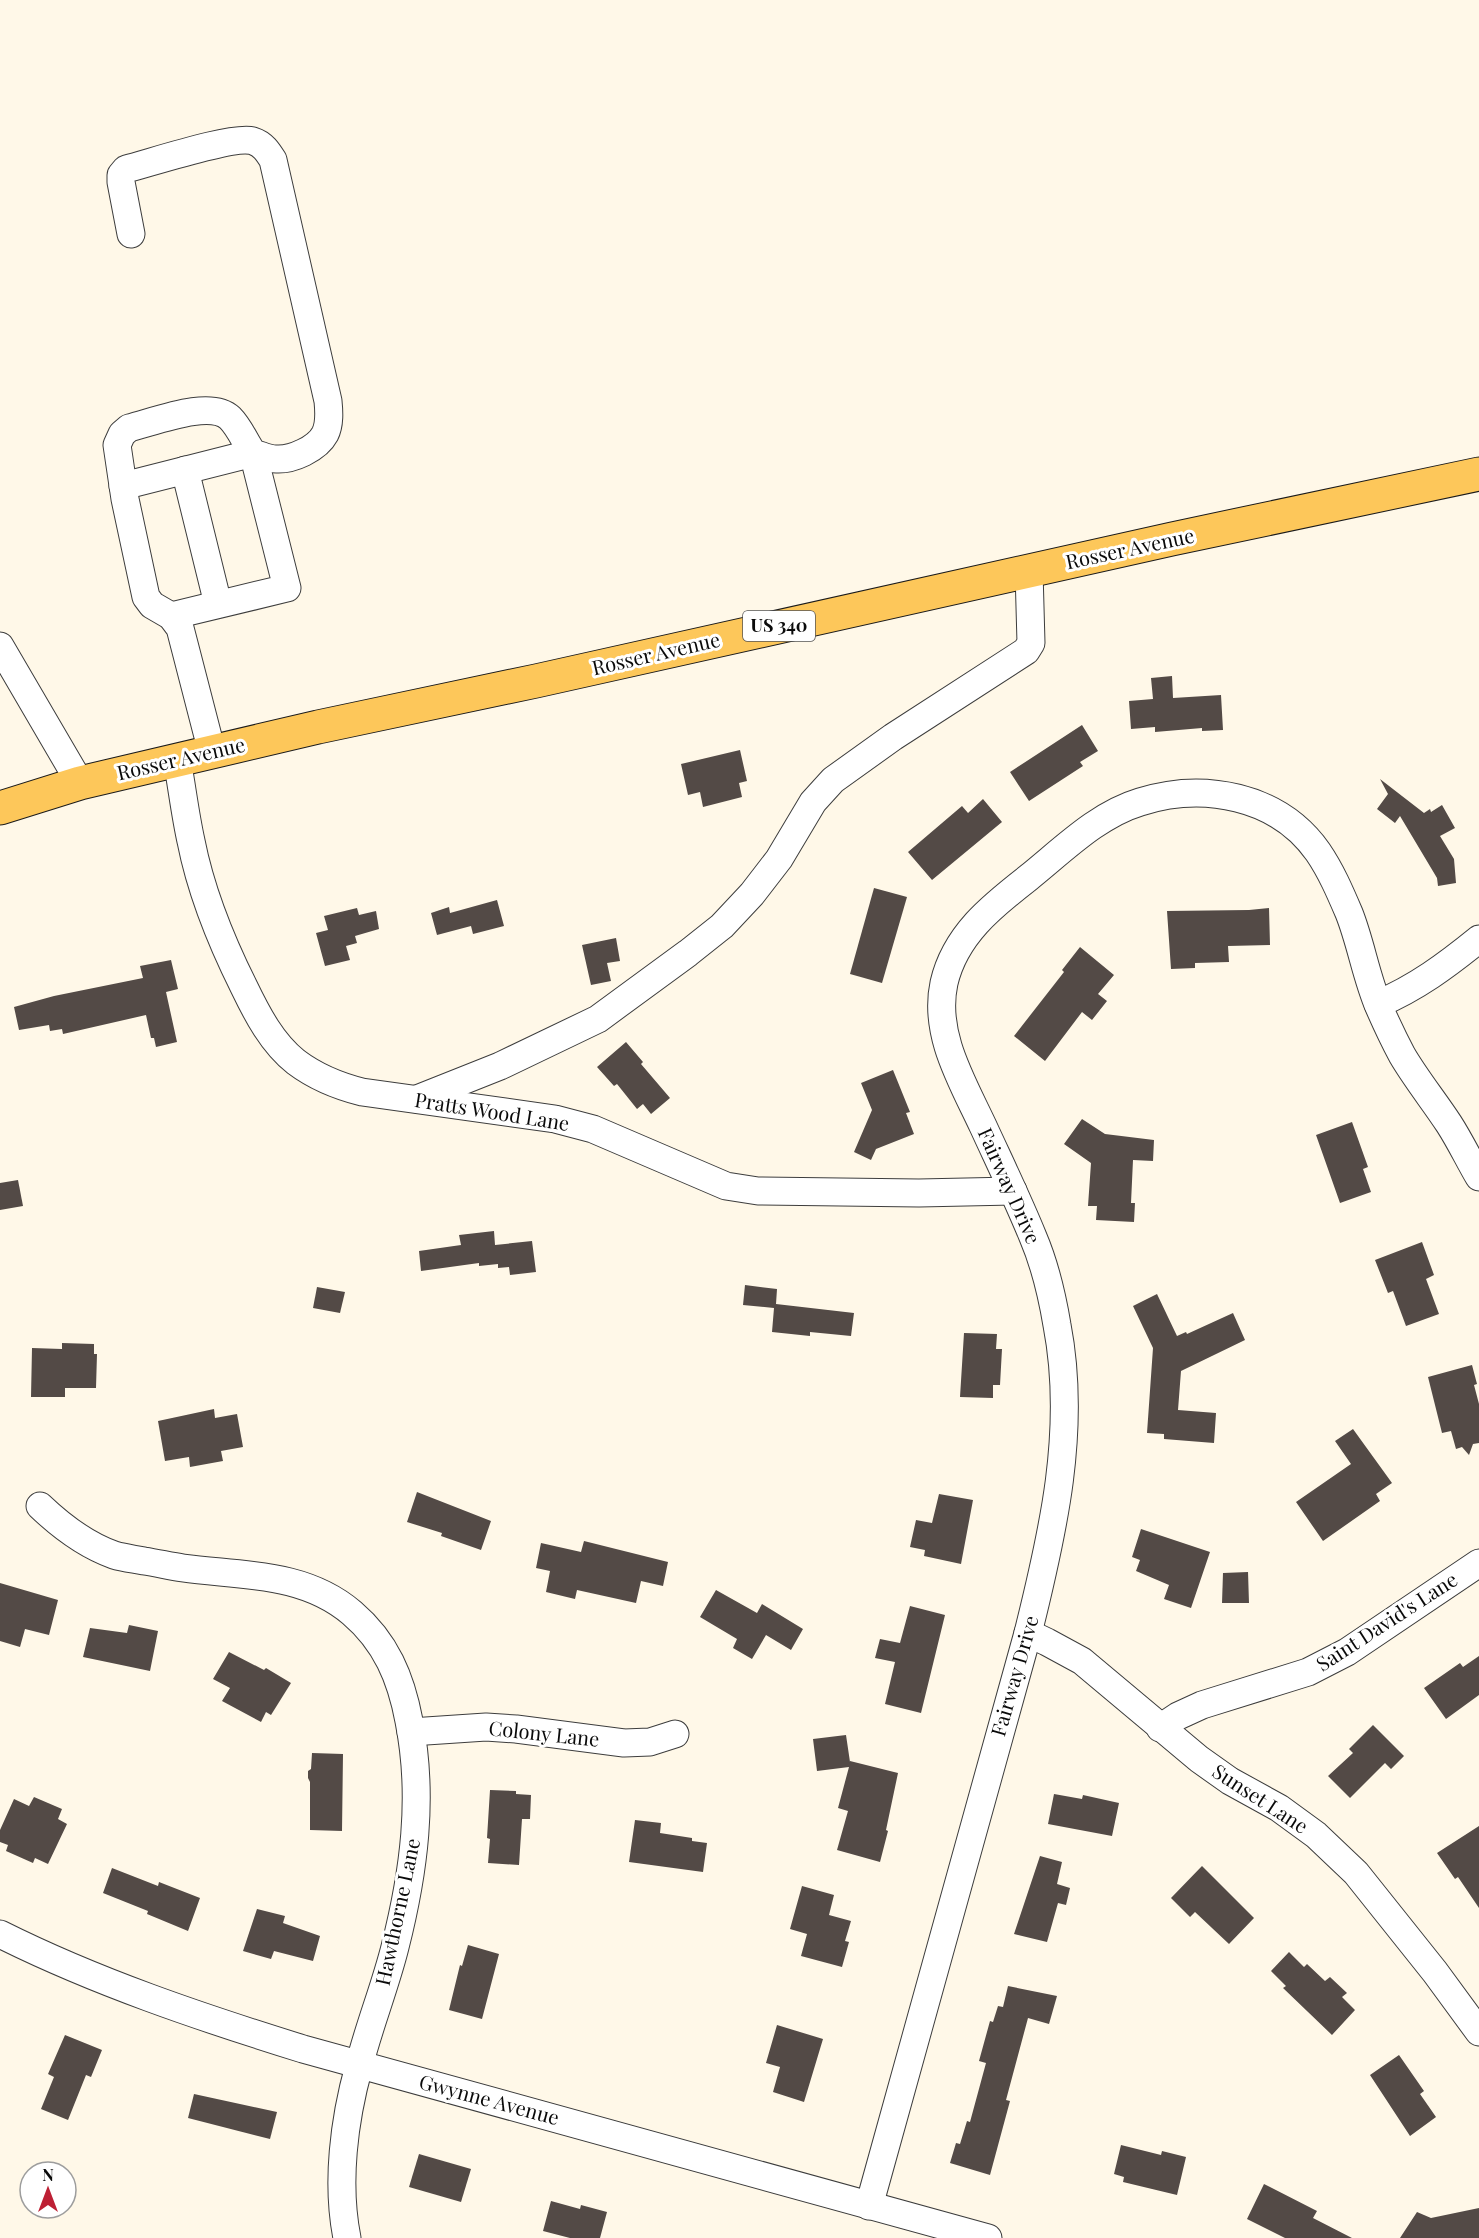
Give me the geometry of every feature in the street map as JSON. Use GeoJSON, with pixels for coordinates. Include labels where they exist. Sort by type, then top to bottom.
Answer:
{"type":"FeatureCollection","features":[{"type":"Feature","properties":{"kind":"main road","name":"Rosser Avenue"},"geometry":{"type":"LineString","coordinates":[[0,808],[80,783],[212,752],[1479,474]]}},
{"type":"Feature","properties":{"kind":"main road","name":"Rosser Avenue"},"geometry":{"type":"LineString","coordinates":[[0,792],[80,783]]}},
{"type":"Feature","properties":{"kind":"street"},"geometry":{"type":"LineString","coordinates":[[123,486],[253,453],[273,459],[284,459],[300,454],[325,434],[329,414],[328,401],[273,160],[266,149],[255,142],[234,140],[126,169],[121,175],[121,182],[131,234]]}},
{"type":"Feature","properties":{"kind":"street"},"geometry":{"type":"LineString","coordinates":[[171,616],[287,588],[253,453],[236,425],[227,415],[218,411],[205,409],[129,428],[122,434],[117,445],[146,597],[152,605],[171,616],[180,628],[212,752]]}},
{"type":"Feature","properties":{"kind":"street"},"geometry":{"type":"LineString","coordinates":[[184,470],[218,604]]}},
{"type":"Feature","properties":{"kind":"street"},"geometry":{"type":"LineString","coordinates":[[416,1100],[500,1066],[598,1019],[722,926],[752,894],[779,859],[813,802],[833,780],[893,736],[1026,651],[1031,643],[1029,571]]}},
{"type":"Feature","properties":{"kind":"street"},"geometry":{"type":"LineString","coordinates":[[0,646],[80,783]]}},
{"type":"Feature","properties":{"kind":"street","name":"Pratts Wood Lane"},"geometry":{"type":"LineString","coordinates":[[177,760],[191,843],[206,898],[226,951],[251,1002],[275,1041],[295,1061],[314,1074],[340,1086],[362,1092],[555,1119],[574,1124],[726,1186],[758,1191],[919,1193],[1013,1191]]}},
{"type":"Feature","properties":{"kind":"street","name":"Fairway Drive"},"geometry":{"type":"LineString","coordinates":[[869,2206],[1050,1546],[1060,1479],[1064,1428],[1063,1372],[1058,1329],[1047,1280],[1035,1241],[951,1057],[944,1031],[942,1009],[944,982],[954,955],[969,931],[988,909],[1101,820],[1128,806],[1157,796],[1188,792],[1223,794],[1244,799],[1270,810],[1297,829],[1316,849],[1333,876],[1350,916],[1378,1004],[1403,1056],[1451,1127],[1479,1177]]}},
{"type":"Feature","properties":{"kind":"street"},"geometry":{"type":"LineString","coordinates":[[1378,1004],[1401,994],[1437,973],[1479,939]]}},
{"type":"Feature","properties":{"kind":"street","name":"Hawthorne Lane"},"geometry":{"type":"LineString","coordinates":[[40,1506],[73,1534],[115,1556],[183,1568],[265,1576],[306,1586],[327,1594],[370,1632],[395,1669],[411,1732],[417,1778],[417,1824],[412,1866],[395,1947],[352,2093],[344,2154],[342,2205],[347,2238]]}},
{"type":"Feature","properties":{"kind":"street","name":"Saint David's Lane"},"geometry":{"type":"LineString","coordinates":[[1160,1728],[1178,1716],[1202,1705],[1308,1672],[1347,1652],[1479,1563]]}},
{"type":"Feature","properties":{"kind":"street","name":"Sunset Lane"},"geometry":{"type":"LineString","coordinates":[[1028,1633],[1082,1661],[1160,1728],[1230,1780],[1279,1808],[1316,1835],[1356,1873],[1435,1972],[1479,2032]]}},
{"type":"Feature","properties":{"kind":"street","name":"Colony Lane"},"geometry":{"type":"LineString","coordinates":[[411,1732],[486,1727],[516,1728],[624,1743],[650,1742],[675,1734]]}},
{"type":"Feature","properties":{"kind":"street","name":"Gwynne Avenue"},"geometry":{"type":"LineString","coordinates":[[2,1944],[211,2020],[359,2064],[988,2238]]}},
{"type":"Feature","properties":{"kind":"building"},"geometry":{"type":"Polygon","coordinates":[[[1172,676],[1173,698],[1221,695],[1223,730],[1202,731],[1202,728],[1155,732],[1155,727],[1131,729],[1129,701],[1153,699],[1151,678],[1172,676]]]}},
{"type":"Feature","properties":{"kind":"building"},"geometry":{"type":"Polygon","coordinates":[[[1082,725],[1098,751],[1080,762],[1083,766],[1029,801],[1010,772],[1082,725]]]}},
{"type":"Feature","properties":{"kind":"building"},"geometry":{"type":"Polygon","coordinates":[[[740,750],[747,781],[739,783],[742,797],[703,807],[700,792],[688,795],[681,764],[740,750]]]}},
{"type":"Feature","properties":{"kind":"building"},"geometry":{"type":"Polygon","coordinates":[[[1380,779],[1424,813],[1430,809],[1431,812],[1442,805],[1455,828],[1440,836],[1454,859],[1456,883],[1438,886],[1437,878],[1400,816],[1395,823],[1377,809],[1388,794],[1380,779]]]}},
{"type":"Feature","properties":{"kind":"building"},"geometry":{"type":"Polygon","coordinates":[[[983,799],[1002,822],[932,880],[908,852],[962,806],[968,813],[983,799]]]}},
{"type":"Feature","properties":{"kind":"building"},"geometry":{"type":"Polygon","coordinates":[[[874,888],[907,897],[882,983],[850,974],[874,888]]]}},
{"type":"Feature","properties":{"kind":"building"},"geometry":{"type":"Polygon","coordinates":[[[497,900],[504,926],[473,934],[471,926],[437,935],[431,913],[449,907],[450,913],[497,900]]]}},
{"type":"Feature","properties":{"kind":"building"},"geometry":{"type":"Polygon","coordinates":[[[357,908],[359,915],[376,911],[379,929],[355,936],[357,943],[346,946],[350,960],[325,966],[316,933],[328,930],[324,916],[357,908]]]}},
{"type":"Feature","properties":{"kind":"building"},"geometry":{"type":"Polygon","coordinates":[[[1269,908],[1270,945],[1228,946],[1229,962],[1195,963],[1195,968],[1171,969],[1167,911],[1269,908]]]}},
{"type":"Feature","properties":{"kind":"building"},"geometry":{"type":"Polygon","coordinates":[[[616,938],[620,961],[607,963],[611,981],[591,985],[582,945],[616,938]]]}},
{"type":"Feature","properties":{"kind":"building"},"geometry":{"type":"Polygon","coordinates":[[[1080,947],[1114,975],[1098,994],[1107,1001],[1092,1020],[1082,1012],[1045,1061],[1014,1036],[1064,972],[1062,970],[1080,947]]]}},
{"type":"Feature","properties":{"kind":"building"},"geometry":{"type":"Polygon","coordinates":[[[171,960],[178,989],[166,992],[177,1042],[156,1047],[154,1038],[151,1038],[146,1015],[63,1034],[62,1029],[50,1031],[49,1025],[19,1030],[14,1007],[54,996],[143,978],[140,966],[171,960]]]}},
{"type":"Feature","properties":{"kind":"building"},"geometry":{"type":"Polygon","coordinates":[[[626,1042],[670,1098],[651,1114],[643,1104],[637,1109],[617,1084],[614,1086],[597,1067],[626,1042]]]}},
{"type":"Feature","properties":{"kind":"building"},"geometry":{"type":"Polygon","coordinates":[[[893,1070],[910,1112],[906,1113],[914,1134],[876,1149],[871,1160],[854,1152],[872,1110],[861,1083],[893,1070]]]}},
{"type":"Feature","properties":{"kind":"building"},"geometry":{"type":"Polygon","coordinates":[[[1082,1119],[1105,1134],[1154,1140],[1153,1161],[1133,1160],[1131,1203],[1135,1203],[1134,1222],[1096,1220],[1097,1206],[1088,1206],[1091,1163],[1064,1144],[1082,1119]]]}},
{"type":"Feature","properties":{"kind":"building"},"geometry":{"type":"Polygon","coordinates":[[[1352,1122],[1368,1167],[1363,1169],[1371,1192],[1340,1203],[1316,1135],[1352,1122]]]}},
{"type":"Feature","properties":{"kind":"building"},"geometry":{"type":"Polygon","coordinates":[[[18,1180],[23,1206],[0,1210],[0,1183],[18,1180]]]}},
{"type":"Feature","properties":{"kind":"building"},"geometry":{"type":"Polygon","coordinates":[[[494,1231],[495,1245],[532,1241],[536,1272],[510,1275],[509,1267],[498,1268],[498,1264],[479,1266],[479,1263],[421,1271],[419,1251],[461,1245],[459,1235],[494,1231]]]}},
{"type":"Feature","properties":{"kind":"building"},"geometry":{"type":"Polygon","coordinates":[[[1422,1242],[1434,1275],[1426,1279],[1439,1314],[1406,1326],[1393,1291],[1388,1293],[1375,1260],[1422,1242]]]}},
{"type":"Feature","properties":{"kind":"building"},"geometry":{"type":"Polygon","coordinates":[[[745,1285],[777,1289],[776,1304],[854,1313],[851,1336],[810,1332],[810,1336],[772,1332],[774,1308],[743,1305],[745,1285]]]}},
{"type":"Feature","properties":{"kind":"building"},"geometry":{"type":"Polygon","coordinates":[[[317,1287],[345,1292],[340,1313],[313,1308],[317,1287]]]}},
{"type":"Feature","properties":{"kind":"building"},"geometry":{"type":"Polygon","coordinates":[[[1157,1294],[1177,1336],[1186,1332],[1187,1334],[1233,1313],[1245,1340],[1181,1371],[1178,1410],[1216,1413],[1214,1443],[1164,1439],[1164,1434],[1147,1433],[1153,1348],[1133,1306],[1157,1294]]]}},
{"type":"Feature","properties":{"kind":"building"},"geometry":{"type":"Polygon","coordinates":[[[964,1333],[997,1334],[996,1349],[1002,1349],[1000,1385],[993,1385],[993,1398],[960,1397],[964,1333]]]}},
{"type":"Feature","properties":{"kind":"building"},"geometry":{"type":"Polygon","coordinates":[[[62,1343],[94,1344],[94,1354],[97,1354],[96,1388],[65,1388],[65,1397],[31,1397],[32,1348],[62,1349],[62,1343]]]}},
{"type":"Feature","properties":{"kind":"building"},"geometry":{"type":"Polygon","coordinates":[[[1472,1365],[1479,1404],[1479,1443],[1473,1444],[1469,1455],[1462,1447],[1456,1449],[1451,1431],[1442,1433],[1428,1377],[1472,1365]]]}},
{"type":"Feature","properties":{"kind":"building"},"geometry":{"type":"Polygon","coordinates":[[[214,1409],[215,1418],[237,1414],[243,1447],[221,1451],[223,1461],[190,1467],[189,1457],[165,1461],[158,1421],[214,1409]]]}},
{"type":"Feature","properties":{"kind":"building"},"geometry":{"type":"Polygon","coordinates":[[[1353,1429],[1392,1483],[1376,1494],[1380,1501],[1323,1541],[1296,1502],[1351,1464],[1335,1441],[1353,1429]]]}},
{"type":"Feature","properties":{"kind":"building"},"geometry":{"type":"Polygon","coordinates":[[[417,1492],[491,1521],[481,1550],[441,1536],[442,1533],[407,1522],[417,1492]]]}},
{"type":"Feature","properties":{"kind":"building"},"geometry":{"type":"Polygon","coordinates":[[[939,1494],[973,1500],[961,1564],[924,1556],[925,1550],[910,1547],[916,1520],[932,1523],[939,1494]]]}},
{"type":"Feature","properties":{"kind":"building"},"geometry":{"type":"Polygon","coordinates":[[[1141,1529],[1210,1552],[1191,1608],[1164,1599],[1169,1585],[1136,1571],[1140,1560],[1132,1557],[1141,1529]]]}},
{"type":"Feature","properties":{"kind":"building"},"geometry":{"type":"Polygon","coordinates":[[[584,1541],[668,1562],[663,1586],[641,1581],[636,1603],[577,1590],[575,1599],[546,1592],[550,1571],[536,1568],[541,1543],[581,1552],[584,1541]]]}},
{"type":"Feature","properties":{"kind":"building"},"geometry":{"type":"Polygon","coordinates":[[[1248,1572],[1249,1603],[1222,1603],[1223,1573],[1248,1572]]]}},
{"type":"Feature","properties":{"kind":"building"},"geometry":{"type":"Polygon","coordinates":[[[0,1583],[58,1600],[49,1635],[25,1629],[20,1647],[0,1641],[0,1583]]]}},
{"type":"Feature","properties":{"kind":"building"},"geometry":{"type":"Polygon","coordinates":[[[716,1590],[757,1613],[762,1604],[803,1629],[791,1650],[766,1635],[752,1659],[733,1648],[737,1639],[700,1617],[716,1590]]]}},
{"type":"Feature","properties":{"kind":"building"},"geometry":{"type":"Polygon","coordinates":[[[910,1606],[945,1615],[921,1713],[885,1704],[895,1662],[875,1658],[880,1639],[900,1643],[910,1606]]]}},
{"type":"Feature","properties":{"kind":"building"},"geometry":{"type":"Polygon","coordinates":[[[129,1625],[158,1631],[150,1671],[83,1657],[90,1628],[127,1633],[129,1625]]]}},
{"type":"Feature","properties":{"kind":"building"},"geometry":{"type":"Polygon","coordinates":[[[229,1652],[264,1670],[266,1668],[291,1683],[271,1715],[266,1712],[261,1722],[222,1701],[230,1688],[213,1679],[229,1652]]]}},
{"type":"Feature","properties":{"kind":"building"},"geometry":{"type":"Polygon","coordinates":[[[1479,1656],[1479,1695],[1446,1719],[1424,1688],[1460,1663],[1463,1667],[1479,1656]]]}},
{"type":"Feature","properties":{"kind":"building"},"geometry":{"type":"Polygon","coordinates":[[[1373,1725],[1404,1756],[1391,1769],[1385,1763],[1350,1798],[1328,1776],[1353,1753],[1349,1749],[1373,1725]]]}},
{"type":"Feature","properties":{"kind":"building"},"geometry":{"type":"Polygon","coordinates":[[[846,1735],[850,1762],[898,1773],[880,1862],[837,1850],[848,1811],[838,1808],[849,1767],[817,1771],[813,1739],[846,1735]]]}},
{"type":"Feature","properties":{"kind":"building"},"geometry":{"type":"Polygon","coordinates":[[[312,1753],[343,1754],[342,1831],[310,1830],[308,1771],[311,1769],[312,1753]]]}},
{"type":"Feature","properties":{"kind":"building"},"geometry":{"type":"Polygon","coordinates":[[[490,1790],[516,1791],[516,1794],[531,1795],[530,1819],[522,1819],[519,1865],[488,1863],[490,1790]]]}},
{"type":"Feature","properties":{"kind":"building"},"geometry":{"type":"Polygon","coordinates":[[[1054,1794],[1082,1799],[1083,1795],[1119,1803],[1112,1836],[1048,1824],[1054,1794]]]}},
{"type":"Feature","properties":{"kind":"building"},"geometry":{"type":"Polygon","coordinates":[[[34,1797],[62,1809],[58,1819],[67,1824],[48,1864],[35,1858],[33,1863],[6,1851],[8,1845],[0,1842],[0,1830],[14,1799],[29,1806],[34,1797]]]}},
{"type":"Feature","properties":{"kind":"building"},"geometry":{"type":"Polygon","coordinates":[[[635,1820],[661,1823],[660,1833],[707,1843],[703,1872],[629,1862],[635,1820]]]}},
{"type":"Feature","properties":{"kind":"building"},"geometry":{"type":"Polygon","coordinates":[[[1479,1826],[1479,1908],[1458,1877],[1455,1879],[1437,1853],[1479,1826]]]}},
{"type":"Feature","properties":{"kind":"building"},"geometry":{"type":"Polygon","coordinates":[[[1040,1856],[1062,1862],[1057,1884],[1070,1888],[1066,1905],[1058,1903],[1047,1942],[1014,1934],[1040,1856]]]}},
{"type":"Feature","properties":{"kind":"building"},"geometry":{"type":"Polygon","coordinates":[[[1202,1866],[1254,1918],[1229,1944],[1195,1912],[1190,1917],[1171,1898],[1202,1866]]]}},
{"type":"Feature","properties":{"kind":"building"},"geometry":{"type":"Polygon","coordinates":[[[112,1868],[158,1886],[159,1882],[200,1898],[188,1931],[147,1914],[148,1911],[103,1893],[112,1868]]]}},
{"type":"Feature","properties":{"kind":"building"},"geometry":{"type":"Polygon","coordinates":[[[802,1886],[834,1895],[829,1915],[851,1921],[845,1941],[849,1942],[842,1967],[801,1956],[807,1934],[790,1929],[802,1886]]]}},
{"type":"Feature","properties":{"kind":"building"},"geometry":{"type":"Polygon","coordinates":[[[257,1909],[285,1916],[283,1923],[320,1936],[313,1961],[274,1951],[271,1959],[243,1951],[257,1909]]]}},
{"type":"Feature","properties":{"kind":"building"},"geometry":{"type":"Polygon","coordinates":[[[468,1945],[499,1954],[482,2019],[449,2010],[460,1965],[462,1966],[468,1945]]]}},
{"type":"Feature","properties":{"kind":"building"},"geometry":{"type":"Polygon","coordinates":[[[1289,1952],[1304,1967],[1307,1964],[1325,1981],[1330,1977],[1347,1993],[1342,1997],[1355,2010],[1332,2035],[1283,1988],[1286,1986],[1271,1971],[1289,1952]]]}},
{"type":"Feature","properties":{"kind":"building"},"geometry":{"type":"Polygon","coordinates":[[[1008,1986],[1057,1996],[1049,2024],[1028,2018],[1006,2100],[1010,2101],[990,2175],[950,2163],[956,2143],[960,2144],[967,2121],[970,2122],[986,2063],[979,2061],[990,2021],[993,2022],[998,2006],[1003,2007],[1008,1986]]]}},
{"type":"Feature","properties":{"kind":"building"},"geometry":{"type":"Polygon","coordinates":[[[777,2025],[823,2039],[804,2102],[773,2092],[780,2067],[766,2063],[777,2025]]]}},
{"type":"Feature","properties":{"kind":"building"},"geometry":{"type":"Polygon","coordinates":[[[65,2035],[102,2050],[91,2077],[86,2075],[68,2120],[41,2109],[54,2077],[48,2074],[65,2035]]]}},
{"type":"Feature","properties":{"kind":"building"},"geometry":{"type":"Polygon","coordinates":[[[1399,2055],[1424,2091],[1420,2094],[1436,2117],[1410,2136],[1370,2075],[1399,2055]]]}},
{"type":"Feature","properties":{"kind":"building"},"geometry":{"type":"Polygon","coordinates":[[[194,2094],[277,2112],[270,2139],[188,2118],[194,2094]]]}},
{"type":"Feature","properties":{"kind":"building"},"geometry":{"type":"Polygon","coordinates":[[[1121,2145],[1161,2155],[1162,2151],[1186,2157],[1177,2195],[1123,2182],[1124,2177],[1114,2174],[1121,2145]]]}},
{"type":"Feature","properties":{"kind":"building"},"geometry":{"type":"Polygon","coordinates":[[[419,2154],[471,2169],[461,2202],[409,2187],[419,2154]]]}},
{"type":"Feature","properties":{"kind":"building"},"geometry":{"type":"Polygon","coordinates":[[[1264,2184],[1317,2211],[1313,2218],[1352,2238],[1285,2238],[1247,2219],[1264,2184]]]}},
{"type":"Feature","properties":{"kind":"building"},"geometry":{"type":"Polygon","coordinates":[[[551,2201],[580,2209],[581,2205],[607,2212],[600,2238],[570,2238],[543,2231],[551,2201]]]}},
{"type":"Feature","properties":{"kind":"building"},"geometry":{"type":"Polygon","coordinates":[[[1479,2208],[1479,2238],[1400,2238],[1417,2212],[1431,2218],[1479,2208]]]}}]}
